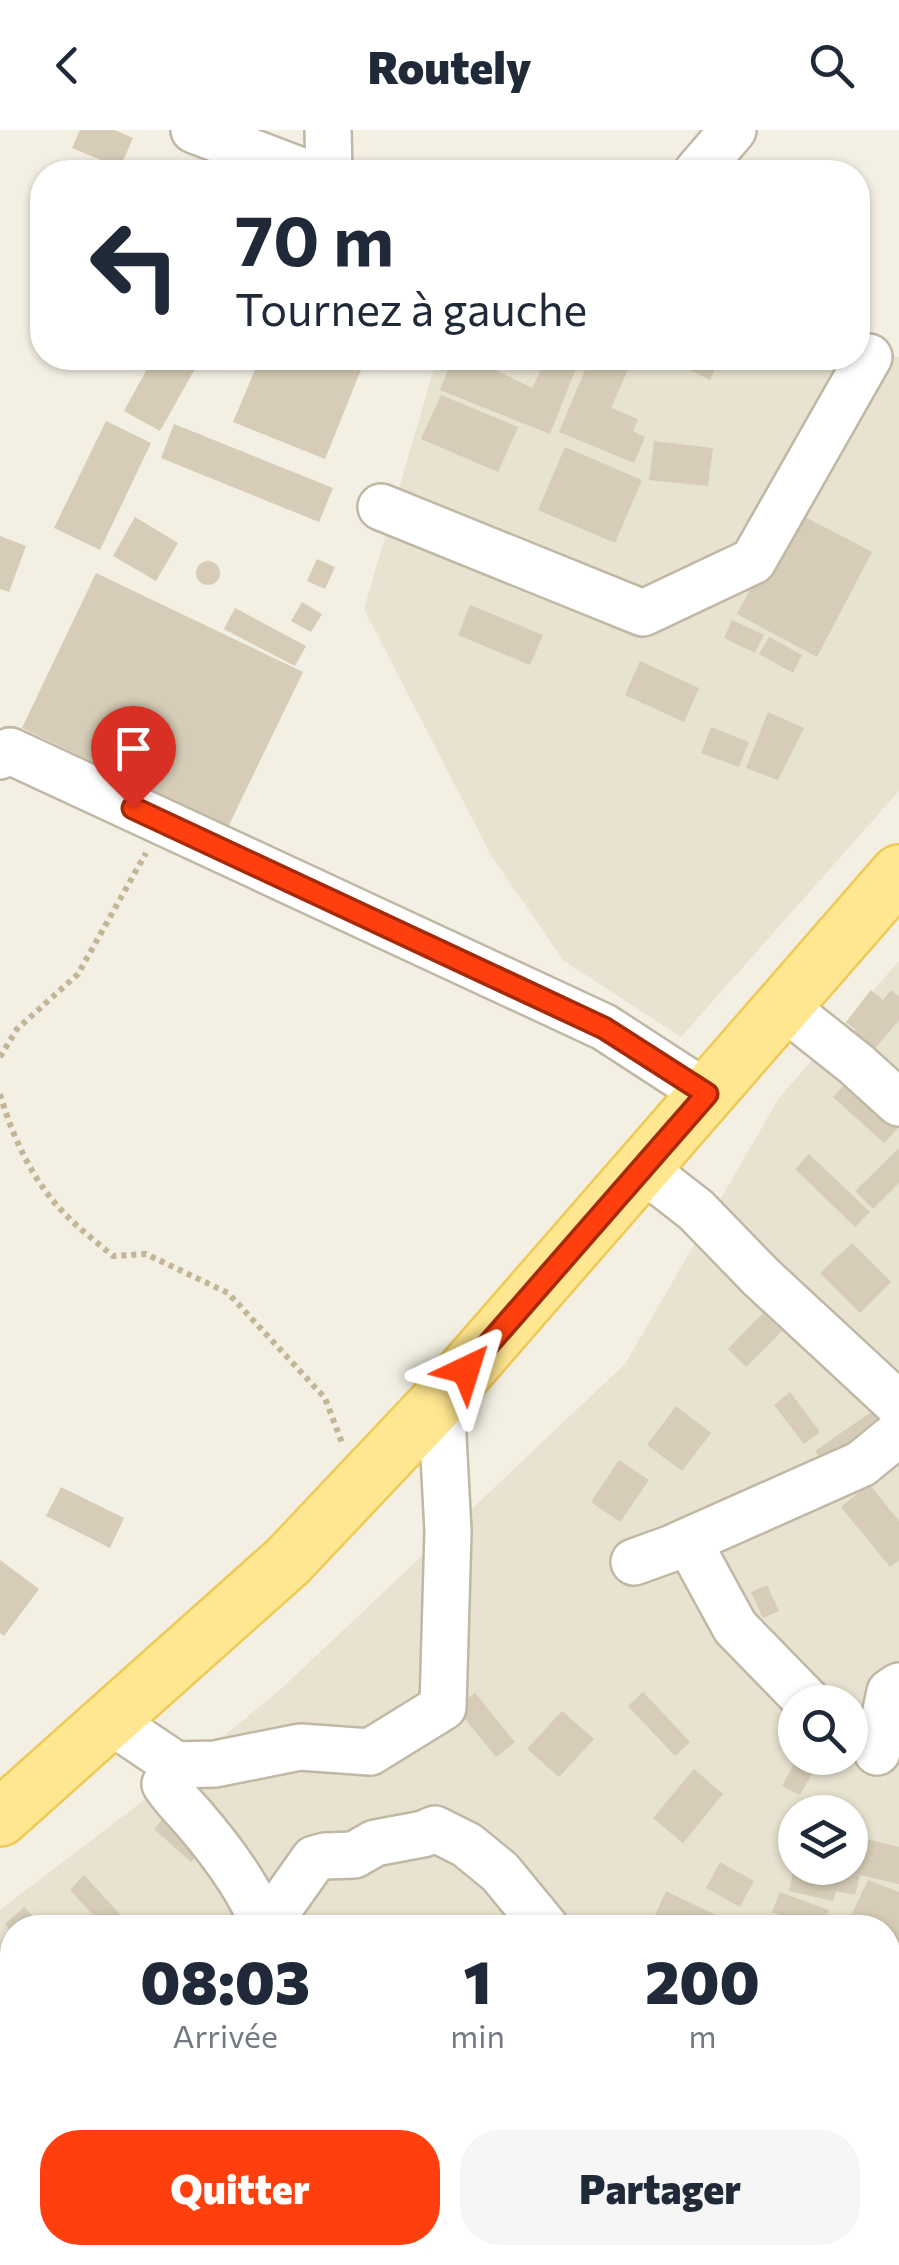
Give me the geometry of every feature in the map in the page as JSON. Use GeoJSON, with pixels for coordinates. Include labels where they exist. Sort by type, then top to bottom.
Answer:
{"type":"FeatureCollection","features":[{"type":"Feature","properties":{"kind":"main road"},"geometry":{"type":"LineString","coordinates":[[0,1818],[288,1562],[442,1399],[899,873]]}},
{"type":"Feature","properties":{"kind":"street"},"geometry":{"type":"LineString","coordinates":[[194,130],[273,160]]}},
{"type":"Feature","properties":{"kind":"street"},"geometry":{"type":"LineString","coordinates":[[328,130],[329,160]]}},
{"type":"Feature","properties":{"kind":"street"},"geometry":{"type":"LineString","coordinates":[[707,160],[733,130]]}},
{"type":"Feature","properties":{"kind":"street"},"geometry":{"type":"LineString","coordinates":[[381,506],[643,613],[753,561],[868,370]]}},
{"type":"Feature","properties":{"kind":"street"},"geometry":{"type":"LineString","coordinates":[[0,756],[10,751],[604,1028],[707,1094]]}},
{"type":"Feature","properties":{"kind":"street"},"geometry":{"type":"LineString","coordinates":[[782,1006],[899,1103]]}},
{"type":"Feature","properties":{"kind":"street"},"geometry":{"type":"LineString","coordinates":[[642,1168],[696,1210],[761,1278],[899,1404]]}},
{"type":"Feature","properties":{"kind":"street"},"geometry":{"type":"LineString","coordinates":[[109,1720],[176,1765],[215,1764],[300,1747],[370,1752],[443,1707],[448,1532],[442,1399]]}},
{"type":"Feature","properties":{"kind":"street"},"geometry":{"type":"LineString","coordinates":[[634,1562],[861,1464],[899,1433]]}},
{"type":"Feature","properties":{"kind":"street"},"geometry":{"type":"LineString","coordinates":[[688,1541],[735,1627],[791,1685]]}},
{"type":"Feature","properties":{"kind":"street"},"geometry":{"type":"LineString","coordinates":[[876,1751],[890,1692],[899,1686]]}},
{"type":"Feature","properties":{"kind":"street"},"geometry":{"type":"LineString","coordinates":[[176,1765],[165,1784],[245,1884],[256,1908],[280,1907],[314,1859],[354,1855],[375,1843],[435,1829],[467,1845],[500,1872],[535,1915]]}},
{"type":"Feature","properties":{"kind":"path"},"geometry":{"type":"LineString","coordinates":[[0,1057],[17,1030],[78,974],[164,822]]}},
{"type":"Feature","properties":{"kind":"path"},"geometry":{"type":"LineString","coordinates":[[0,1094],[8,1122],[37,1181],[69,1219],[113,1256],[146,1254],[228,1293],[325,1398],[359,1486]]}},
{"type":"Feature","properties":{"kind":"shaded area"},"geometry":{"type":"Polygon","coordinates":[[[870,349],[899,357],[899,791],[681,1037],[564,961],[492,857],[364,609],[434,370],[870,370],[870,349]]]}},
{"type":"Feature","properties":{"kind":"shaded area"},"geometry":{"type":"Polygon","coordinates":[[[899,961],[899,1915],[0,1915],[0,1910],[281,1689],[625,1364],[779,1098],[899,961]]]}},
{"type":"Feature","properties":{"kind":"building"},"geometry":{"type":"Polygon","coordinates":[[[80,130],[114,130],[133,138],[123,160],[101,160],[72,148],[80,130]]]}},
{"type":"Feature","properties":{"kind":"building"},"geometry":{"type":"Polygon","coordinates":[[[146,370],[194,370],[160,431],[124,411],[146,370]]]}},
{"type":"Feature","properties":{"kind":"building"},"geometry":{"type":"Polygon","coordinates":[[[255,370],[361,370],[325,459],[233,422],[255,370]]]}},
{"type":"Feature","properties":{"kind":"building"},"geometry":{"type":"Polygon","coordinates":[[[448,370],[495,370],[532,388],[541,370],[575,370],[550,434],[440,390],[448,370]]]}},
{"type":"Feature","properties":{"kind":"building"},"geometry":{"type":"Polygon","coordinates":[[[585,370],[628,370],[611,408],[638,419],[633,431],[645,437],[634,463],[559,432],[585,370]]]}},
{"type":"Feature","properties":{"kind":"building"},"geometry":{"type":"Polygon","coordinates":[[[690,370],[715,370],[710,380],[690,370]]]}},
{"type":"Feature","properties":{"kind":"building"},"geometry":{"type":"Polygon","coordinates":[[[441,395],[518,427],[498,472],[421,439],[441,395]]]}},
{"type":"Feature","properties":{"kind":"building"},"geometry":{"type":"Polygon","coordinates":[[[106,421],[151,443],[100,550],[54,528],[106,421]]]}},
{"type":"Feature","properties":{"kind":"building"},"geometry":{"type":"Polygon","coordinates":[[[174,424],[333,488],[319,522],[161,458],[174,424]]]}},
{"type":"Feature","properties":{"kind":"building"},"geometry":{"type":"Polygon","coordinates":[[[654,441],[713,448],[708,486],[649,480],[654,441]]]}},
{"type":"Feature","properties":{"kind":"building"},"geometry":{"type":"Polygon","coordinates":[[[565,447],[642,480],[615,543],[538,510],[565,447]]]}},
{"type":"Feature","properties":{"kind":"building"},"geometry":{"type":"Polygon","coordinates":[[[792,510],[872,552],[817,657],[737,614],[792,510]]]}},
{"type":"Feature","properties":{"kind":"building"},"geometry":{"type":"Polygon","coordinates":[[[135,517],[178,543],[156,581],[113,556],[135,517]]]}},
{"type":"Feature","properties":{"kind":"building"},"geometry":{"type":"Polygon","coordinates":[[[0,536],[26,546],[9,592],[0,589],[0,536]]]}},
{"type":"Feature","properties":{"kind":"building"},"geometry":{"type":"Polygon","coordinates":[[[317,559],[335,567],[325,589],[307,581],[317,559]]]}},
{"type":"Feature","properties":{"kind":"building"},"geometry":{"type":"Polygon","coordinates":[[[208,561],[217,564],[217,582],[208,585],[199,582],[196,573],[199,564],[208,561]]]}},
{"type":"Feature","properties":{"kind":"building"},"geometry":{"type":"Polygon","coordinates":[[[96,573],[303,672],[228,827],[22,728],[96,573]]]}},
{"type":"Feature","properties":{"kind":"building"},"geometry":{"type":"Polygon","coordinates":[[[302,602],[322,614],[311,632],[291,621],[302,602]]]}},
{"type":"Feature","properties":{"kind":"building"},"geometry":{"type":"Polygon","coordinates":[[[470,605],[543,635],[530,665],[458,635],[470,605]]]}},
{"type":"Feature","properties":{"kind":"building"},"geometry":{"type":"Polygon","coordinates":[[[235,608],[306,646],[295,666],[224,629],[235,608]]]}},
{"type":"Feature","properties":{"kind":"building"},"geometry":{"type":"Polygon","coordinates":[[[732,620],[764,635],[755,653],[724,638],[732,620]]]}},
{"type":"Feature","properties":{"kind":"building"},"geometry":{"type":"Polygon","coordinates":[[[769,637],[802,655],[793,673],[759,654],[769,637]]]}},
{"type":"Feature","properties":{"kind":"building"},"geometry":{"type":"Polygon","coordinates":[[[640,661],[699,688],[684,722],[625,695],[640,661]]]}},
{"type":"Feature","properties":{"kind":"building"},"geometry":{"type":"Polygon","coordinates":[[[768,712],[804,728],[778,780],[746,768],[768,712]]]}},
{"type":"Feature","properties":{"kind":"building"},"geometry":{"type":"Polygon","coordinates":[[[711,727],[749,742],[739,767],[701,753],[711,727]]]}},
{"type":"Feature","properties":{"kind":"building"},"geometry":{"type":"Polygon","coordinates":[[[871,990],[883,1000],[891,990],[899,997],[899,1020],[862,1064],[842,1048],[856,1030],[846,1022],[871,990]]]}},
{"type":"Feature","properties":{"kind":"building"},"geometry":{"type":"Polygon","coordinates":[[[848,1081],[899,1127],[884,1143],[833,1097],[848,1081]]]}},
{"type":"Feature","properties":{"kind":"building"},"geometry":{"type":"Polygon","coordinates":[[[899,1148],[899,1183],[873,1209],[855,1191],[899,1148]]]}},
{"type":"Feature","properties":{"kind":"building"},"geometry":{"type":"Polygon","coordinates":[[[809,1154],[870,1212],[855,1227],[795,1169],[809,1154]]]}},
{"type":"Feature","properties":{"kind":"building"},"geometry":{"type":"Polygon","coordinates":[[[852,1243],[891,1282],[860,1313],[820,1273],[852,1243]]]}},
{"type":"Feature","properties":{"kind":"building"},"geometry":{"type":"Polygon","coordinates":[[[763,1313],[782,1331],[746,1367],[728,1349],[763,1313]]]}},
{"type":"Feature","properties":{"kind":"building"},"geometry":{"type":"Polygon","coordinates":[[[790,1392],[820,1432],[804,1444],[774,1405],[790,1392]]]}},
{"type":"Feature","properties":{"kind":"building"},"geometry":{"type":"Polygon","coordinates":[[[676,1406],[711,1433],[682,1471],[647,1445],[676,1406]]]}},
{"type":"Feature","properties":{"kind":"building"},"geometry":{"type":"Polygon","coordinates":[[[874,1410],[885,1426],[826,1467],[815,1451],[874,1410]]]}},
{"type":"Feature","properties":{"kind":"building"},"geometry":{"type":"Polygon","coordinates":[[[619,1460],[649,1480],[620,1522],[591,1502],[619,1460]]]}},
{"type":"Feature","properties":{"kind":"building"},"geometry":{"type":"Polygon","coordinates":[[[869,1484],[899,1521],[899,1560],[890,1567],[841,1507],[869,1484]]]}},
{"type":"Feature","properties":{"kind":"building"},"geometry":{"type":"Polygon","coordinates":[[[61,1487],[124,1518],[110,1548],[46,1516],[61,1487]]]}},
{"type":"Feature","properties":{"kind":"building"},"geometry":{"type":"Polygon","coordinates":[[[0,1560],[39,1589],[4,1636],[0,1633],[0,1560]]]}},
{"type":"Feature","properties":{"kind":"building"},"geometry":{"type":"Polygon","coordinates":[[[767,1585],[779,1611],[763,1618],[751,1592],[767,1585]]]}},
{"type":"Feature","properties":{"kind":"building"},"geometry":{"type":"Polygon","coordinates":[[[643,1692],[690,1742],[675,1756],[628,1706],[643,1692]]]}},
{"type":"Feature","properties":{"kind":"building"},"geometry":{"type":"Polygon","coordinates":[[[475,1693],[515,1742],[496,1757],[456,1708],[475,1693]]]}},
{"type":"Feature","properties":{"kind":"building"},"geometry":{"type":"Polygon","coordinates":[[[562,1711],[594,1739],[559,1777],[527,1749],[562,1711]]]}},
{"type":"Feature","properties":{"kind":"building"},"geometry":{"type":"Polygon","coordinates":[[[694,1769],[723,1794],[683,1843],[653,1818],[694,1769]]]}},
{"type":"Feature","properties":{"kind":"building"},"geometry":{"type":"Polygon","coordinates":[[[788,1775],[811,1775],[800,1795],[782,1786],[788,1775]]]}},
{"type":"Feature","properties":{"kind":"building"},"geometry":{"type":"Polygon","coordinates":[[[169,1812],[206,1845],[191,1862],[154,1829],[169,1812]]]}},
{"type":"Feature","properties":{"kind":"building"},"geometry":{"type":"Polygon","coordinates":[[[868,1839],[899,1847],[899,1884],[868,1877],[868,1839]]]}},
{"type":"Feature","properties":{"kind":"building"},"geometry":{"type":"Polygon","coordinates":[[[720,1862],[754,1881],[740,1907],[706,1888],[720,1862]]]}},
{"type":"Feature","properties":{"kind":"building"},"geometry":{"type":"Polygon","coordinates":[[[84,1875],[121,1915],[93,1915],[70,1890],[84,1875]]]}},
{"type":"Feature","properties":{"kind":"building"},"geometry":{"type":"Polygon","coordinates":[[[868,1880],[899,1892],[899,1915],[851,1915],[868,1880]]]}},
{"type":"Feature","properties":{"kind":"building"},"geometry":{"type":"Polygon","coordinates":[[[790,1885],[858,1885],[855,1895],[836,1891],[833,1901],[789,1891],[790,1885]]]}},
{"type":"Feature","properties":{"kind":"building"},"geometry":{"type":"Polygon","coordinates":[[[666,1891],[716,1915],[655,1915],[666,1891]]]}},
{"type":"Feature","properties":{"kind":"building"},"geometry":{"type":"Polygon","coordinates":[[[780,1892],[829,1910],[827,1915],[772,1912],[780,1892]]]}},
{"type":"Feature","properties":{"kind":"building"},"geometry":{"type":"Polygon","coordinates":[[[24,1907],[31,1915],[15,1915],[24,1907]]]}},
{"type":"Feature","properties":{"kind":"route"},"geometry":{"type":"LineString","coordinates":[[133,808],[604,1028],[707,1094],[466,1370]]}}]}
